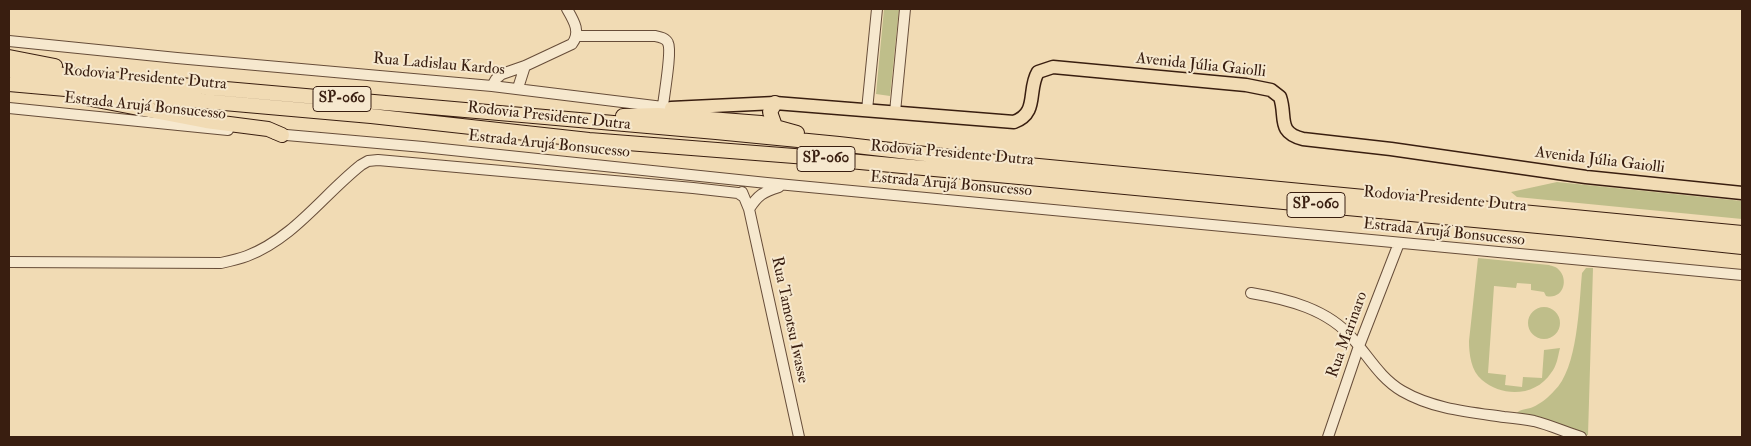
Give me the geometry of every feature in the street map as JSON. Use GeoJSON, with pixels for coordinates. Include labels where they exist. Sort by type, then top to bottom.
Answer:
{"type":"FeatureCollection","features":[{"type":"Feature","properties":{"kind":"highway"},"geometry":{"type":"LineString","coordinates":[[9,57],[104,79]]}},
{"type":"Feature","properties":{"kind":"highway","name":"Rodovia Presidente Dutra"},"geometry":{"type":"LineString","coordinates":[[9,70],[580,119],[839,144],[986,161],[1742,233]]}},
{"type":"Feature","properties":{"kind":"highway","name":"Rodovia Presidente Dutra"},"geometry":{"type":"LineString","coordinates":[[9,84],[371,116],[589,140],[807,157],[1742,247]]}},
{"type":"Feature","properties":{"kind":"highway"},"geometry":{"type":"LineString","coordinates":[[49,87],[110,103],[206,121],[268,129],[282,135]]}},
{"type":"Feature","properties":{"kind":"highway"},"geometry":{"type":"LineString","coordinates":[[775,103],[770,112],[775,126]]}},
{"type":"Feature","properties":{"kind":"highway"},"geometry":{"type":"LineString","coordinates":[[641,115],[667,107]]}},
{"type":"Feature","properties":{"kind":"highway"},"geometry":{"type":"LineString","coordinates":[[580,119],[658,115],[761,123],[824,138],[839,144]]}},
{"type":"Feature","properties":{"kind":"main road","name":"Avenida Júlia Gaiolli"},"geometry":{"type":"LineString","coordinates":[[867,110],[1014,122],[1020,120],[1028,112],[1032,100],[1033,84],[1038,72],[1053,67],[1208,81],[1272,90],[1280,97],[1285,128],[1295,137],[1303,140],[1390,149],[1586,176],[1742,193]]}},
{"type":"Feature","properties":{"kind":"main road"},"geometry":{"type":"LineString","coordinates":[[667,107],[697,112],[749,114],[759,105],[775,103],[867,110]]}},
{"type":"Feature","properties":{"kind":"street"},"geometry":{"type":"LineString","coordinates":[[492,86],[502,74],[525,66],[574,42],[576,36],[575,24],[567,9]]}},
{"type":"Feature","properties":{"kind":"street"},"geometry":{"type":"LineString","coordinates":[[867,110],[877,9]]}},
{"type":"Feature","properties":{"kind":"street"},"geometry":{"type":"LineString","coordinates":[[895,112],[904,9]]}},
{"type":"Feature","properties":{"kind":"street"},"geometry":{"type":"LineString","coordinates":[[576,36],[655,36],[665,39],[668,42],[669,51],[667,107]]}},
{"type":"Feature","properties":{"kind":"street","name":"Rua Ladislau Kardos"},"geometry":{"type":"LineString","coordinates":[[9,40],[177,58],[518,88],[667,107]]}},
{"type":"Feature","properties":{"kind":"street"},"geometry":{"type":"LineString","coordinates":[[518,88],[525,66]]}},
{"type":"Feature","properties":{"kind":"street","name":"Estrada Arujá Bonsucesso"},"geometry":{"type":"LineString","coordinates":[[9,108],[1742,275]]}},
{"type":"Feature","properties":{"kind":"street"},"geometry":{"type":"LineString","coordinates":[[9,262],[221,263],[247,256],[269,245],[298,224],[361,165],[368,161],[378,160],[693,188],[738,193],[744,197]]}},
{"type":"Feature","properties":{"kind":"street","name":"Rua Tamotsu Iwasse"},"geometry":{"type":"LineString","coordinates":[[729,178],[741,191],[749,209],[799,437]]}},
{"type":"Feature","properties":{"kind":"street"},"geometry":{"type":"LineString","coordinates":[[749,209],[755,200],[766,190],[779,188],[783,184]]}},
{"type":"Feature","properties":{"kind":"street","name":"Rua Marinaro"},"geometry":{"type":"LineString","coordinates":[[1328,437],[1358,346],[1399,243]]}},
{"type":"Feature","properties":{"kind":"street"},"geometry":{"type":"LineString","coordinates":[[1251,293],[1290,300],[1338,325],[1352,338],[1384,378],[1401,391],[1417,398],[1448,408],[1534,421],[1581,437]]}},
{"type":"Feature","properties":{"kind":"shaded area"},"geometry":{"type":"Polygon","coordinates":[[[884,9],[899,9],[890,96],[876,94],[884,9]]]}},
{"type":"Feature","properties":{"kind":"shaded area"},"geometry":{"type":"Polygon","coordinates":[[[1557,182],[1742,201],[1742,219],[1517,197],[1511,192],[1557,182]]]}},
{"type":"Feature","properties":{"kind":"shaded area"},"geometry":{"type":"Polygon","coordinates":[[[1478,258],[1549,265],[1557,268],[1564,279],[1563,288],[1557,295],[1552,296],[1546,296],[1544,292],[1531,290],[1531,284],[1517,283],[1516,288],[1494,286],[1488,373],[1506,375],[1505,385],[1522,387],[1523,377],[1542,378],[1544,350],[1560,348],[1556,364],[1545,381],[1528,390],[1509,392],[1490,386],[1478,376],[1473,367],[1469,341],[1478,258]]]}},
{"type":"Feature","properties":{"kind":"shaded area"},"geometry":{"type":"Polygon","coordinates":[[[1586,268],[1593,268],[1588,435],[1582,435],[1516,414],[1541,402],[1562,381],[1573,352],[1582,273],[1586,268]]]}},
{"type":"Feature","properties":{"kind":"shaded area"},"geometry":{"type":"Polygon","coordinates":[[[1544,307],[1550,308],[1555,312],[1559,317],[1559,329],[1555,334],[1550,338],[1544,339],[1538,338],[1533,334],[1529,329],[1528,323],[1529,317],[1533,312],[1538,308],[1544,307]]]}}]}
